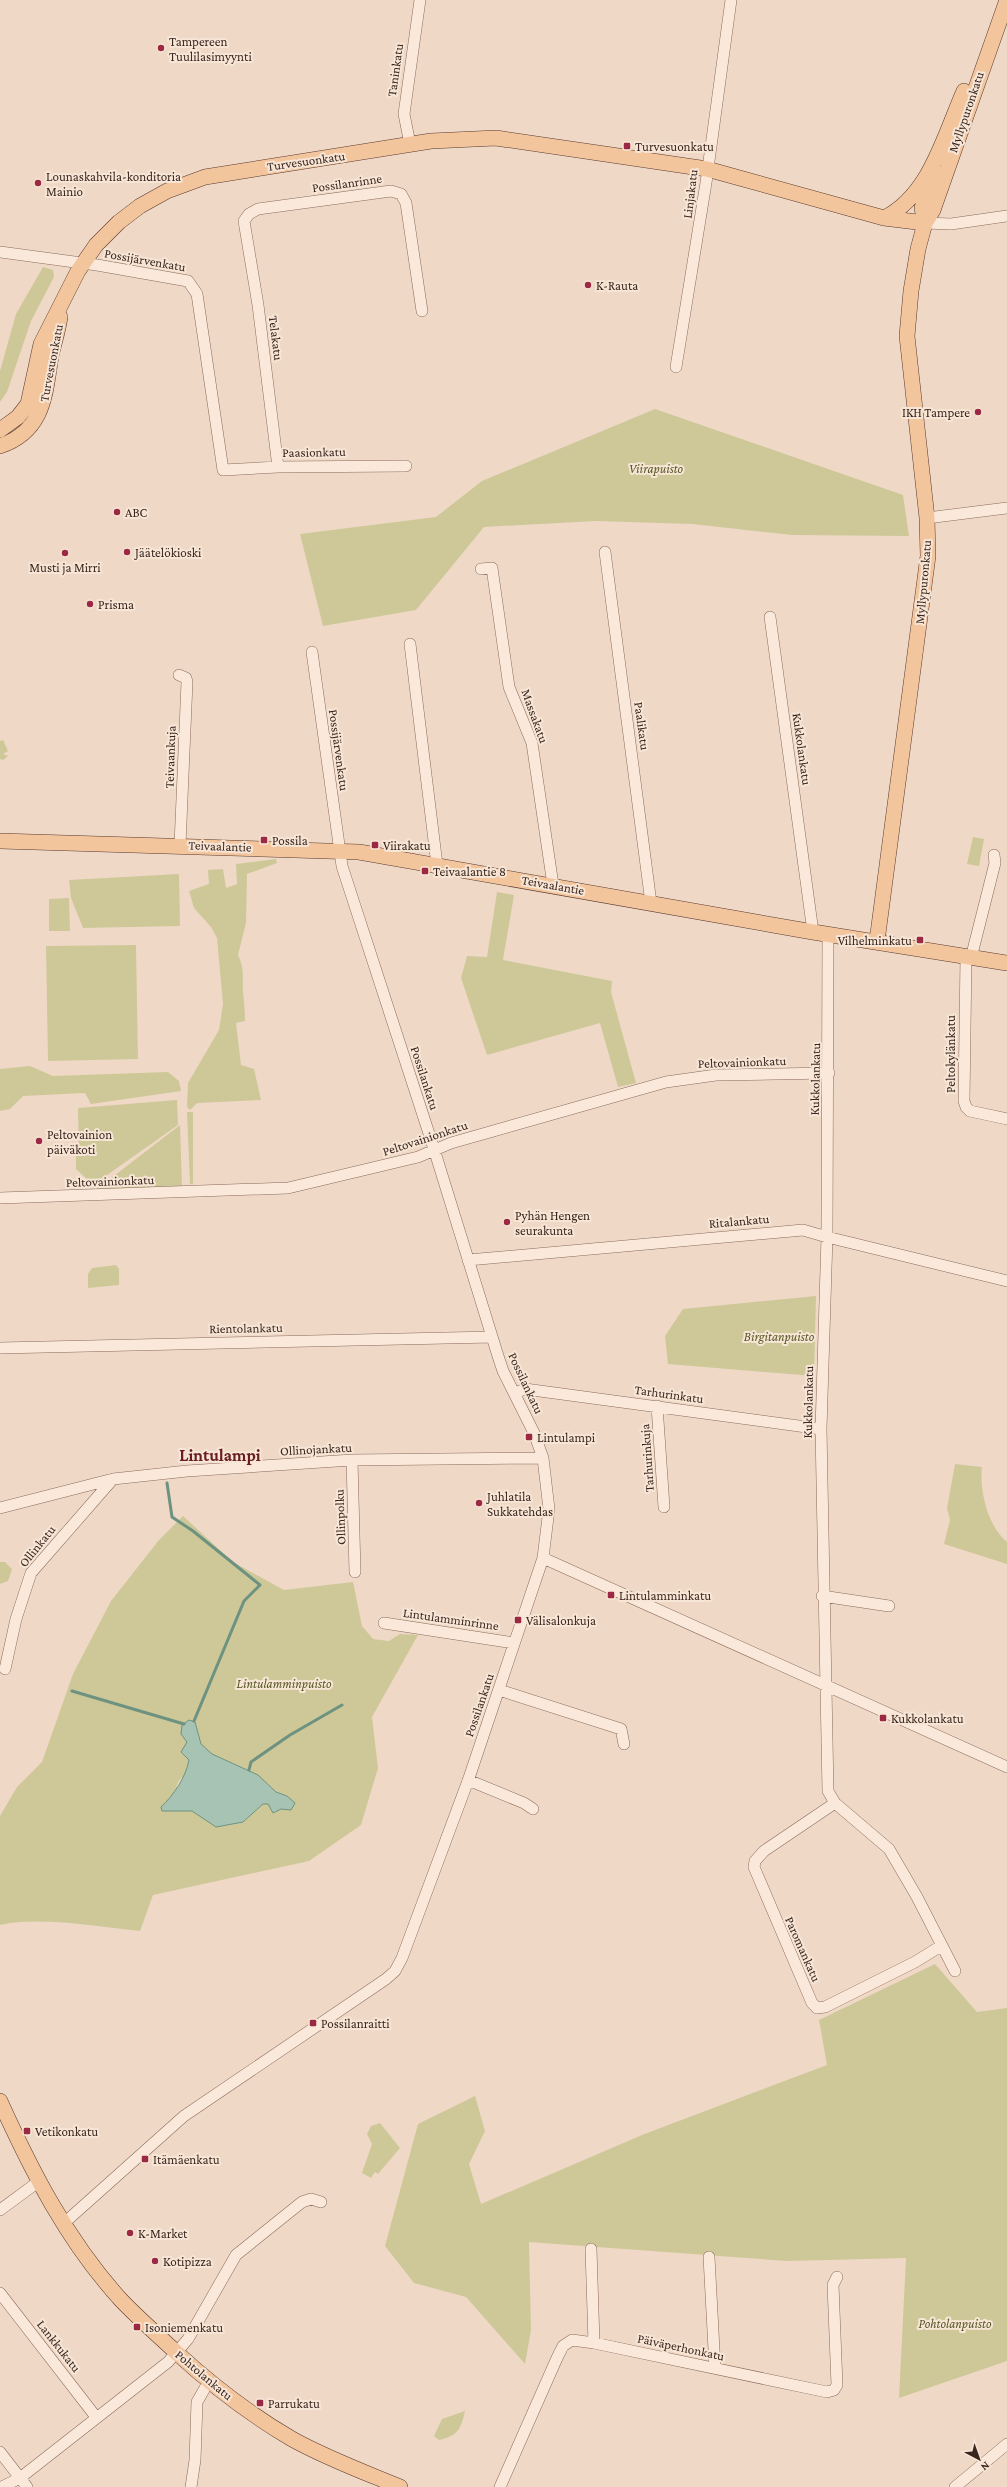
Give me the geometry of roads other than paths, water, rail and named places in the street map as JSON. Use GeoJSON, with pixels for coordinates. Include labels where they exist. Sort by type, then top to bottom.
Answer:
{"type":"FeatureCollection","features":[{"type":"Feature","properties":{"kind":"main road","name":"Myllypuronkatu"},"geometry":{"type":"LineString","coordinates":[[925,223],[922,208],[996,0]]}},
{"type":"Feature","properties":{"kind":"main road","name":"Myllypuronkatu"},"geometry":{"type":"LineString","coordinates":[[876,941],[926,574],[927,518],[907,336],[911,291],[925,223],[933,210],[1007,0]]}},
{"type":"Feature","properties":{"kind":"main road"},"geometry":{"type":"LineString","coordinates":[[884,218],[895,213],[916,193],[937,153],[966,87]]}},
{"type":"Feature","properties":{"kind":"main road","name":"Turvesuonkatu"},"geometry":{"type":"LineString","coordinates":[[0,430],[18,417],[28,404],[41,344],[52,319],[61,308],[83,263],[119,222],[151,199],[180,185],[228,173],[431,140],[496,138],[707,169],[884,218],[925,223]]}},
{"type":"Feature","properties":{"kind":"main road","name":"Turvesuonkatu"},"geometry":{"type":"LineString","coordinates":[[0,446],[15,439],[30,427],[42,409],[61,308]]}},
{"type":"Feature","properties":{"kind":"main road","name":"Teivaalantie"},"geometry":{"type":"LineString","coordinates":[[0,841],[180,845],[359,852],[813,932],[1007,963]]}},
{"type":"Feature","properties":{"kind":"main road","name":"Pohtolankatu"},"geometry":{"type":"LineString","coordinates":[[0,2101],[38,2182],[94,2268],[121,2300],[209,2380],[252,2414],[294,2440],[400,2487]]}},
{"type":"Feature","properties":{"kind":"street","name":"Taninkatu"},"geometry":{"type":"LineString","coordinates":[[410,144],[404,114],[420,0]]}},
{"type":"Feature","properties":{"kind":"street","name":"Linjakatu"},"geometry":{"type":"LineString","coordinates":[[676,367],[696,254],[731,0]]}},
{"type":"Feature","properties":{"kind":"street","name":"Possilanrinne"},"geometry":{"type":"LineString","coordinates":[[249,214],[258,209],[391,191],[401,194],[406,203],[422,311]]}},
{"type":"Feature","properties":{"kind":"street","name":"Telakatu"},"geometry":{"type":"LineString","coordinates":[[249,214],[244,221],[258,305],[278,467]]}},
{"type":"Feature","properties":{"kind":"street","name":"Turvesuonkatu"},"geometry":{"type":"LineString","coordinates":[[925,223],[950,224],[1007,216]]}},
{"type":"Feature","properties":{"kind":"street","name":"Possijärvenkatu"},"geometry":{"type":"LineString","coordinates":[[0,252],[83,263],[188,281],[193,285],[196,294],[223,470]]}},
{"type":"Feature","properties":{"kind":"street","name":"Paasionkatu"},"geometry":{"type":"LineString","coordinates":[[223,470],[278,467],[406,466]]}},
{"type":"Feature","properties":{"kind":"street"},"geometry":{"type":"LineString","coordinates":[[927,518],[1007,508]]}},
{"type":"Feature","properties":{"kind":"street","name":"Paalikatu"},"geometry":{"type":"LineString","coordinates":[[605,552],[651,903]]}},
{"type":"Feature","properties":{"kind":"street","name":"Massakatu"},"geometry":{"type":"LineString","coordinates":[[480,569],[492,568],[509,687],[532,743],[553,885]]}},
{"type":"Feature","properties":{"kind":"street","name":"Kukkolankatu"},"geometry":{"type":"LineString","coordinates":[[770,617],[813,932]]}},
{"type":"Feature","properties":{"kind":"street"},"geometry":{"type":"LineString","coordinates":[[410,644],[437,865]]}},
{"type":"Feature","properties":{"kind":"street","name":"Possijärvenkatu"},"geometry":{"type":"LineString","coordinates":[[312,652],[339,851]]}},
{"type":"Feature","properties":{"kind":"street","name":"Teivaankuja"},"geometry":{"type":"LineString","coordinates":[[179,675],[186,678],[187,682],[180,845]]}},
{"type":"Feature","properties":{"kind":"street","name":"Possilankatu"},"geometry":{"type":"LineString","coordinates":[[64,2224],[184,2116],[386,1979],[395,1971],[402,1958],[468,1780],[543,1558],[548,1509],[543,1458],[534,1433],[503,1371],[434,1149],[342,866],[339,851]]}},
{"type":"Feature","properties":{"kind":"street"},"geometry":{"type":"LineString","coordinates":[[969,957],[995,863],[994,855]]}},
{"type":"Feature","properties":{"kind":"street","name":"Kukkolankatu"},"geometry":{"type":"LineString","coordinates":[[828,934],[829,1073],[827,1238],[820,1429],[822,1596],[828,1791],[835,1803],[889,1848],[955,1971]]}},
{"type":"Feature","properties":{"kind":"street","name":"Peltokylänkatu"},"geometry":{"type":"LineString","coordinates":[[969,957],[964,1101],[966,1107],[970,1111],[1007,1119]]}},
{"type":"Feature","properties":{"kind":"street","name":"Peltovainionkatu"},"geometry":{"type":"LineString","coordinates":[[0,1198],[288,1188],[418,1157],[434,1149],[666,1082],[716,1075],[829,1073]]}},
{"type":"Feature","properties":{"kind":"street","name":"Ritalankatu"},"geometry":{"type":"LineString","coordinates":[[468,1260],[803,1230],[827,1238],[1007,1281]]}},
{"type":"Feature","properties":{"kind":"street","name":"Rientolankatu"},"geometry":{"type":"LineString","coordinates":[[0,1348],[492,1337]]}},
{"type":"Feature","properties":{"kind":"street","name":"Tarhurinkatu"},"geometry":{"type":"LineString","coordinates":[[514,1393],[525,1389],[820,1429]]}},
{"type":"Feature","properties":{"kind":"street","name":"Tarhurinkuja"},"geometry":{"type":"LineString","coordinates":[[658,1406],[664,1507]]}},
{"type":"Feature","properties":{"kind":"street","name":"Ollinojankatu"},"geometry":{"type":"LineString","coordinates":[[0,1508],[113,1479],[187,1471],[352,1460],[543,1458]]}},
{"type":"Feature","properties":{"kind":"street","name":"Ollinpolku"},"geometry":{"type":"LineString","coordinates":[[352,1460],[356,1572]]}},
{"type":"Feature","properties":{"kind":"street","name":"Ollinkatu"},"geometry":{"type":"LineString","coordinates":[[5,1669],[16,1619],[31,1573],[113,1479]]}},
{"type":"Feature","properties":{"kind":"street"},"geometry":{"type":"LineString","coordinates":[[543,1558],[1007,1767]]}},
{"type":"Feature","properties":{"kind":"street"},"geometry":{"type":"LineString","coordinates":[[822,1596],[889,1606]]}},
{"type":"Feature","properties":{"kind":"street","name":"Lintulamminrinne"},"geometry":{"type":"LineString","coordinates":[[384,1623],[514,1643]]}},
{"type":"Feature","properties":{"kind":"street"},"geometry":{"type":"LineString","coordinates":[[499,1690],[621,1729],[624,1744]]}},
{"type":"Feature","properties":{"kind":"street"},"geometry":{"type":"LineString","coordinates":[[468,1780],[524,1803],[532,1809]]}},
{"type":"Feature","properties":{"kind":"street","name":"Paromankatu"},"geometry":{"type":"LineString","coordinates":[[835,1803],[764,1851],[755,1862],[754,1867],[812,2003],[817,2008],[825,2007],[915,1962],[941,1946]]}},
{"type":"Feature","properties":{"kind":"street"},"geometry":{"type":"LineString","coordinates":[[0,2210],[38,2182]]}},
{"type":"Feature","properties":{"kind":"street"},"geometry":{"type":"LineString","coordinates":[[2,2487],[20,2478],[168,2362],[188,2339],[236,2255],[302,2202],[311,2200],[321,2202]]}},
{"type":"Feature","properties":{"kind":"street"},"geometry":{"type":"LineString","coordinates":[[591,2249],[594,2342]]}},
{"type":"Feature","properties":{"kind":"street"},"geometry":{"type":"LineString","coordinates":[[709,2257],[715,2368]]}},
{"type":"Feature","properties":{"kind":"street","name":"Päiväperhonkatu"},"geometry":{"type":"LineString","coordinates":[[500,2487],[563,2346],[572,2340],[594,2342],[820,2390],[834,2390],[837,2385],[833,2285],[837,2277]]}},
{"type":"Feature","properties":{"kind":"street","name":"Lankkukatu"},"geometry":{"type":"LineString","coordinates":[[0,2293],[96,2417]]}},
{"type":"Feature","properties":{"kind":"street"},"geometry":{"type":"LineString","coordinates":[[191,2487],[195,2460],[197,2402],[209,2380]]}},
{"type":"Feature","properties":{"kind":"street"},"geometry":{"type":"LineString","coordinates":[[955,2487],[1007,2444]]}},
{"type":"Feature","properties":{"kind":"street"},"geometry":{"type":"LineString","coordinates":[[0,2452],[27,2487]]}},
{"type":"Feature","properties":{"kind":"waterway"},"geometry":{"type":"LineString","coordinates":[[167,1483],[172,1517],[193,1531],[260,1585],[244,1601],[194,1721]]}},
{"type":"Feature","properties":{"kind":"waterway"},"geometry":{"type":"LineString","coordinates":[[72,1691],[184,1724]]}},
{"type":"Feature","properties":{"kind":"waterway"},"geometry":{"type":"LineString","coordinates":[[249,1770],[251,1762],[290,1735],[342,1705]]}},
{"type":"Feature","properties":{"kind":"place","name":"Tampereen Tuulilasimyynti"},"geometry":{"type":"Point","coordinates":[161,48]}},
{"type":"Feature","properties":{"kind":"place","name":"Turvesuonkatu"},"geometry":{"type":"Point","coordinates":[627,146]}},
{"type":"Feature","properties":{"kind":"place","name":"Lounaskahvila-konditoria Mainio"},"geometry":{"type":"Point","coordinates":[38,183]}},
{"type":"Feature","properties":{"kind":"place","name":"K-Rauta"},"geometry":{"type":"Point","coordinates":[588,285]}},
{"type":"Feature","properties":{"kind":"place","name":"IKH Tampere"},"geometry":{"type":"Point","coordinates":[978,412]}},
{"type":"Feature","properties":{"kind":"place","name":"ABC"},"geometry":{"type":"Point","coordinates":[117,512]}},
{"type":"Feature","properties":{"kind":"place","name":"Jäätelökioski"},"geometry":{"type":"Point","coordinates":[127,552]}},
{"type":"Feature","properties":{"kind":"place","name":"Musti ja Mirri"},"geometry":{"type":"Point","coordinates":[65,553]}},
{"type":"Feature","properties":{"kind":"place","name":"Prisma"},"geometry":{"type":"Point","coordinates":[90,604]}},
{"type":"Feature","properties":{"kind":"place","name":"Possila"},"geometry":{"type":"Point","coordinates":[264,840]}},
{"type":"Feature","properties":{"kind":"place","name":"Viirakatu"},"geometry":{"type":"Point","coordinates":[375,845]}},
{"type":"Feature","properties":{"kind":"place","name":"Teivaalantie 8"},"geometry":{"type":"Point","coordinates":[425,871]}},
{"type":"Feature","properties":{"kind":"place","name":"Vilhelminkatu"},"geometry":{"type":"Point","coordinates":[920,940]}},
{"type":"Feature","properties":{"kind":"place","name":"Peltovainion päiväkoti"},"geometry":{"type":"Point","coordinates":[39,1141]}},
{"type":"Feature","properties":{"kind":"place","name":"Pyhän Hengen seurakunta"},"geometry":{"type":"Point","coordinates":[507,1222]}},
{"type":"Feature","properties":{"kind":"place","name":"Lintulampi"},"geometry":{"type":"Point","coordinates":[529,1437]}},
{"type":"Feature","properties":{"kind":"place","name":"Juhlatila Sukkatehdas"},"geometry":{"type":"Point","coordinates":[479,1503]}},
{"type":"Feature","properties":{"kind":"place","name":"Lintulamminkatu"},"geometry":{"type":"Point","coordinates":[611,1595]}},
{"type":"Feature","properties":{"kind":"place","name":"Välisalonkuja"},"geometry":{"type":"Point","coordinates":[518,1620]}},
{"type":"Feature","properties":{"kind":"place","name":"Kukkolankatu"},"geometry":{"type":"Point","coordinates":[883,1718]}},
{"type":"Feature","properties":{"kind":"place","name":"Possilanraitti"},"geometry":{"type":"Point","coordinates":[313,2023]}},
{"type":"Feature","properties":{"kind":"place","name":"Vetikonkatu"},"geometry":{"type":"Point","coordinates":[27,2131]}},
{"type":"Feature","properties":{"kind":"place","name":"Itämäenkatu"},"geometry":{"type":"Point","coordinates":[145,2159]}},
{"type":"Feature","properties":{"kind":"place","name":"K-Market"},"geometry":{"type":"Point","coordinates":[130,2233]}},
{"type":"Feature","properties":{"kind":"place","name":"Kotipizza"},"geometry":{"type":"Point","coordinates":[155,2261]}},
{"type":"Feature","properties":{"kind":"place","name":"Isoniemenkatu"},"geometry":{"type":"Point","coordinates":[137,2327]}},
{"type":"Feature","properties":{"kind":"place","name":"Parrukatu"},"geometry":{"type":"Point","coordinates":[260,2403]}},
{"type":"Feature","properties":{"kind":"district","name":"Lintulampi"},"geometry":{"type":"Point","coordinates":[220,1455]}},
{"type":"Feature","properties":{"kind":"park label","name":"Viirapuisto"},"geometry":{"type":"Point","coordinates":[656,468]}},
{"type":"Feature","properties":{"kind":"park label","name":"Birgitanpuisto"},"geometry":{"type":"Point","coordinates":[779,1336]}},
{"type":"Feature","properties":{"kind":"park label","name":"Lintulamminpuisto"},"geometry":{"type":"Point","coordinates":[284,1683]}},
{"type":"Feature","properties":{"kind":"park label","name":"Pohtolanpuisto"},"geometry":{"type":"Point","coordinates":[955,2323]}}]}
